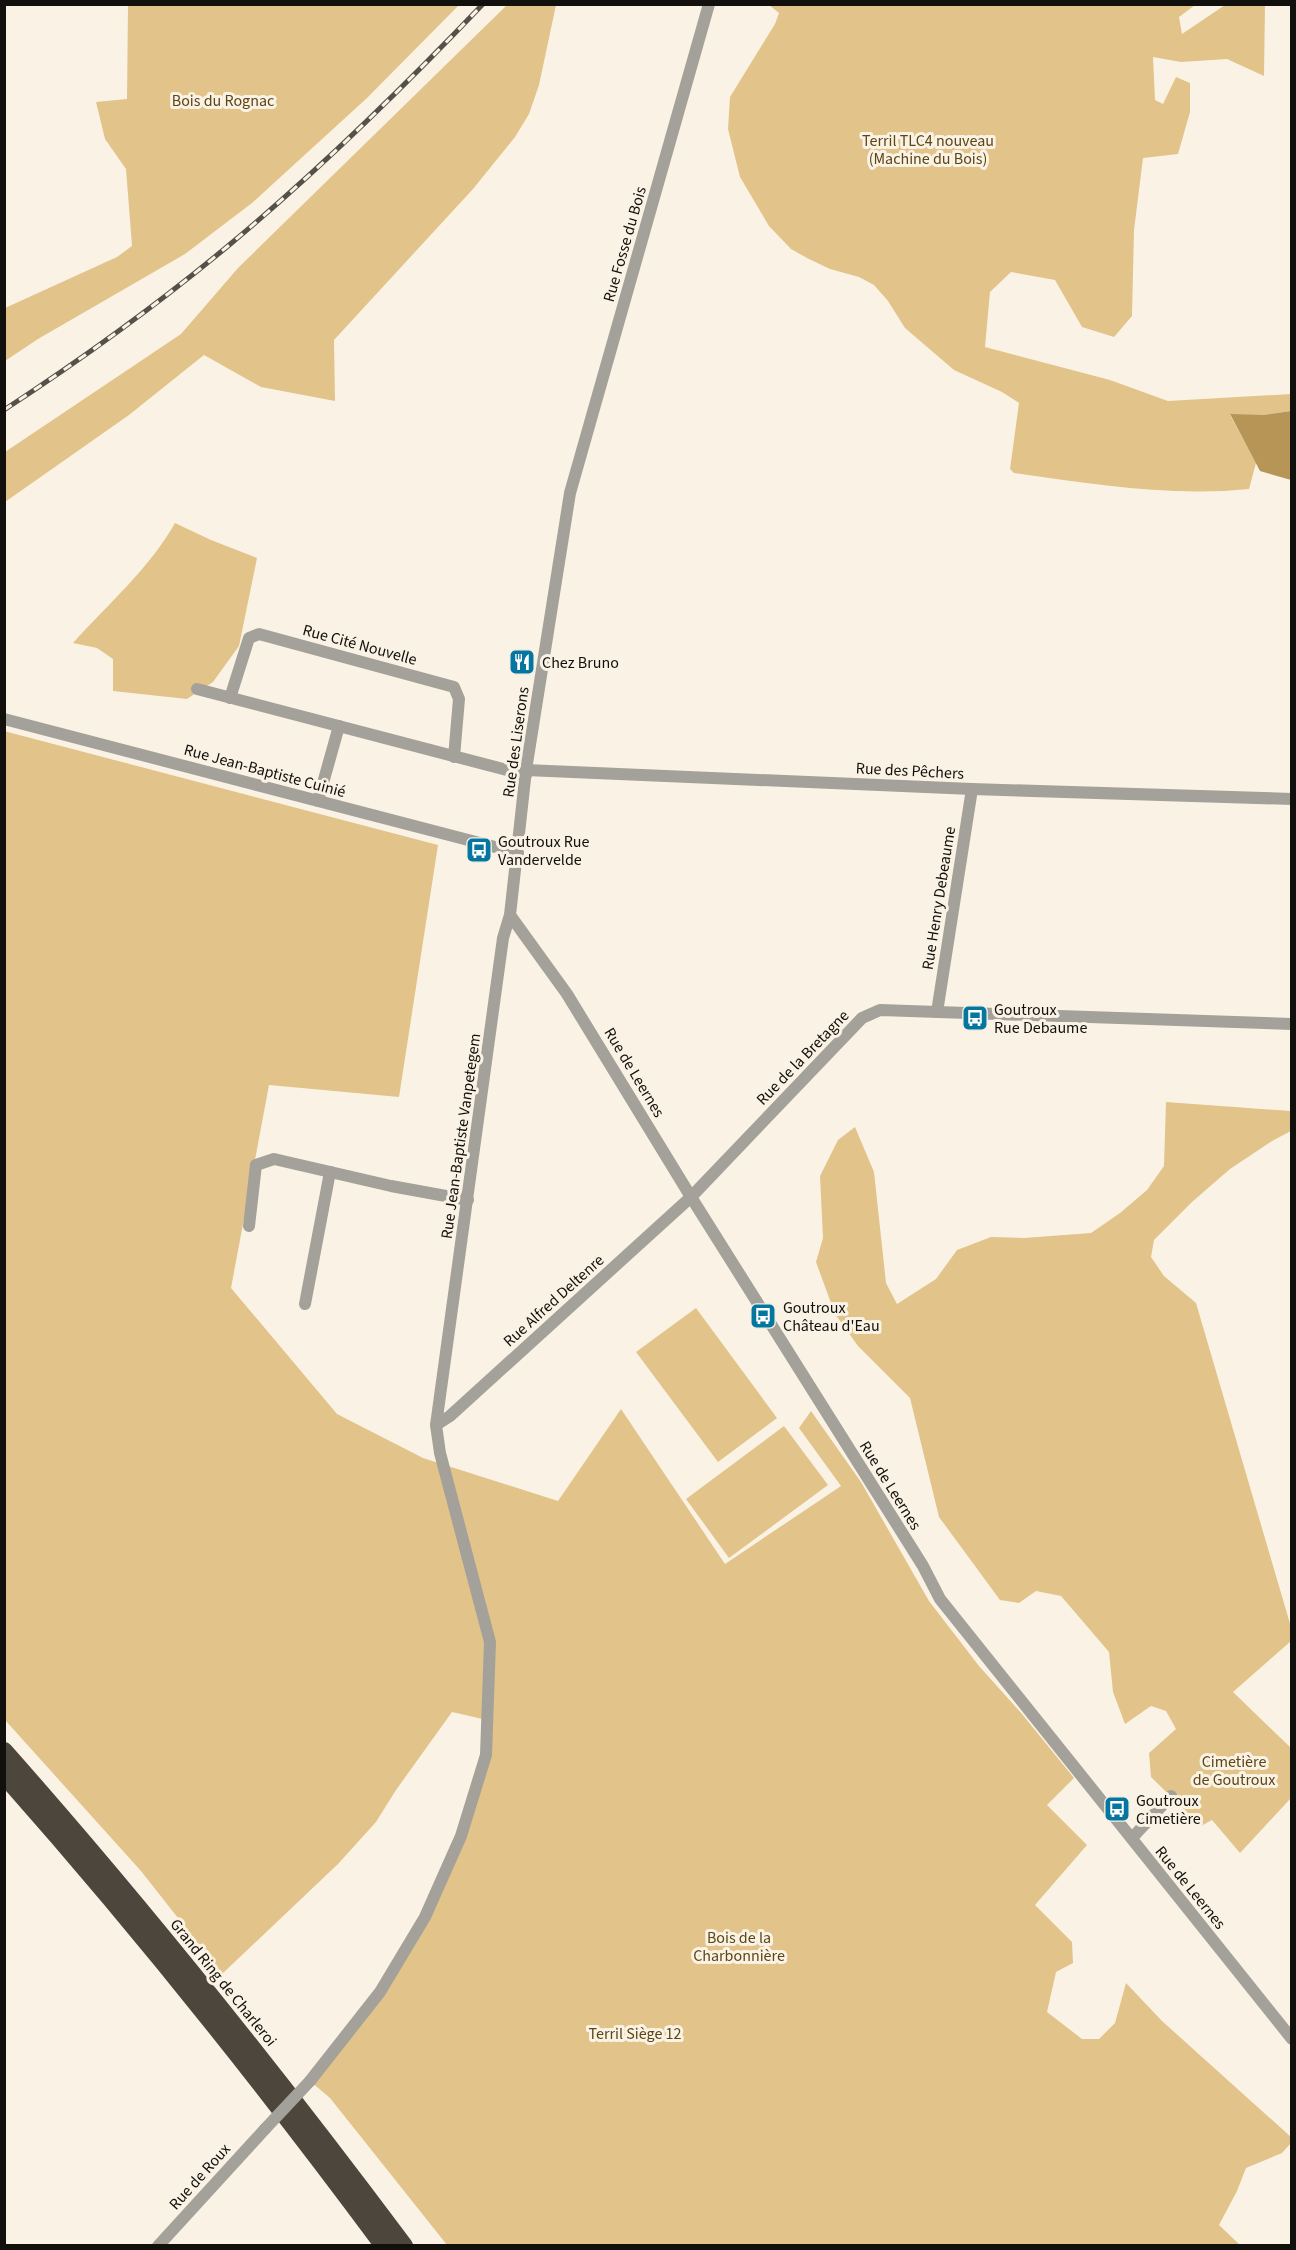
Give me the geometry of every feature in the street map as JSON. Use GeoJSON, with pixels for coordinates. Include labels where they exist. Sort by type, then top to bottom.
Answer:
{"type":"FeatureCollection","features":[{"type":"Feature","properties":{"kind":"highway","name":"Grand Ring de Charleroi"},"geometry":{"type":"LineString","coordinates":[[4,1751],[134,1901],[226,2014],[338,2157],[404,2246]]}},
{"type":"Feature","properties":{"kind":"highway"},"geometry":{"type":"LineString","coordinates":[[4,1775],[214,2025],[384,2246]]}},
{"type":"Feature","properties":{"kind":"street","name":"Rue Fosse du Bois"},"geometry":{"type":"LineString","coordinates":[[570,493],[709,4]]}},
{"type":"Feature","properties":{"kind":"street","name":"Rue des Liserons"},"geometry":{"type":"LineString","coordinates":[[518,853],[526,772],[570,493]]}},
{"type":"Feature","properties":{"kind":"street","name":"Rue Cité Nouvelle"},"geometry":{"type":"LineString","coordinates":[[230,698],[249,638],[259,634],[454,687],[459,699],[454,757]]}},
{"type":"Feature","properties":{"kind":"street"},"geometry":{"type":"LineString","coordinates":[[197,689],[454,757],[526,772]]}},
{"type":"Feature","properties":{"kind":"street","name":"Rue Jean-Baptiste Cuinié"},"geometry":{"type":"LineString","coordinates":[[4,719],[518,853]]}},
{"type":"Feature","properties":{"kind":"street"},"geometry":{"type":"LineString","coordinates":[[318,801],[339,726]]}},
{"type":"Feature","properties":{"kind":"street","name":"Rue des Pêchers"},"geometry":{"type":"LineString","coordinates":[[526,772],[1292,800]]}},
{"type":"Feature","properties":{"kind":"street","name":"Rue Henry Debeaume"},"geometry":{"type":"LineString","coordinates":[[937,1012],[972,789]]}},
{"type":"Feature","properties":{"kind":"street","name":"Rue Jean-Baptiste Vanpetegem"},"geometry":{"type":"LineString","coordinates":[[310,2081],[380,1992],[425,1917],[461,1836],[486,1755],[490,1642],[440,1453],[436,1425],[503,938],[510,915],[518,853]]}},
{"type":"Feature","properties":{"kind":"street","name":"Rue de Leernes"},"geometry":{"type":"LineString","coordinates":[[510,915],[567,994],[691,1197],[923,1566],[940,1599],[1292,2039]]}},
{"type":"Feature","properties":{"kind":"street","name":"Rue de la Bretagne"},"geometry":{"type":"LineString","coordinates":[[691,1197],[862,1018],[880,1010],[1292,1024]]}},
{"type":"Feature","properties":{"kind":"street"},"geometry":{"type":"LineString","coordinates":[[249,1226],[256,1165],[274,1159],[468,1200]]}},
{"type":"Feature","properties":{"kind":"street"},"geometry":{"type":"LineString","coordinates":[[305,1304],[330,1172]]}},
{"type":"Feature","properties":{"kind":"street","name":"Rue Alfred Deltenre"},"geometry":{"type":"LineString","coordinates":[[436,1425],[450,1416],[691,1197]]}},
{"type":"Feature","properties":{"kind":"street"},"geometry":{"type":"LineString","coordinates":[[1132,1838],[1171,1796]]}},
{"type":"Feature","properties":{"kind":"street","name":"Rue de Roux"},"geometry":{"type":"LineString","coordinates":[[158,2246],[310,2081]]}},
{"type":"Feature","properties":{"kind":"green space","name":"Bois du Rognac"},"geometry":{"type":"Polygon","coordinates":[[[128,5],[459,5],[367,98],[252,203],[185,254],[38,339],[5,361],[5,308],[117,257],[132,246],[126,169],[105,139],[96,102],[127,99],[128,5]]]}},
{"type":"Feature","properties":{"kind":"green space"},"geometry":{"type":"Polygon","coordinates":[[[507,5],[556,5],[539,85],[529,114],[515,137],[473,189],[334,340],[335,401],[261,387],[204,355],[129,415],[5,502],[5,452],[181,334],[238,268],[507,5]]]}},
{"type":"Feature","properties":{"kind":"green space","name":"Terril TLC4 nouveau (Machine du Bois)"},"geometry":{"type":"Polygon","coordinates":[[[769,5],[1195,5],[1179,17],[1182,34],[1225,5],[1265,5],[1264,76],[1227,59],[1181,62],[1153,57],[1155,100],[1163,104],[1176,77],[1190,83],[1190,112],[1178,154],[1143,158],[1134,230],[1132,316],[1114,337],[1082,327],[1055,280],[1011,272],[990,292],[985,347],[1110,380],[1168,401],[1291,394],[1291,411],[1263,415],[1230,415],[1256,463],[1249,489],[1161,490],[1102,485],[1014,473],[1010,469],[1019,403],[1002,392],[954,370],[905,328],[888,301],[874,285],[859,277],[830,269],[791,249],[769,226],[740,177],[728,129],[730,97],[775,24],[779,13],[769,5]]]}},
{"type":"Feature","properties":{"kind":"green space"},"geometry":{"type":"Polygon","coordinates":[[[175,523],[257,558],[239,646],[213,682],[187,699],[113,691],[113,659],[97,648],[73,643],[141,571],[175,523]]]}},
{"type":"Feature","properties":{"kind":"green space","name":"Bois de la Charbonnière"},"geometry":{"type":"Polygon","coordinates":[[[4,731],[438,845],[399,1097],[269,1085],[231,1288],[337,1414],[423,1458],[558,1501],[621,1409],[725,1564],[841,1486],[799,1428],[811,1411],[861,1482],[929,1601],[979,1666],[1074,1778],[1047,1805],[1087,1845],[1035,1905],[1072,1942],[1073,1963],[1056,1972],[1047,2012],[1082,2039],[1099,2039],[1115,2023],[1126,1983],[1162,2021],[1291,2137],[1291,2143],[1282,2153],[1246,2168],[1219,2225],[1240,2245],[447,2245],[330,2098],[310,2081],[380,1992],[425,1917],[486,1755],[487,1720],[452,1712],[376,1822],[338,1864],[222,1974],[141,1871],[5,1720],[4,731]]]}},
{"type":"Feature","properties":{"kind":"green space","name":"Cimetière de Goutroux"},"geometry":{"type":"Polygon","coordinates":[[[1166,1102],[1291,1111],[1291,1131],[1230,1169],[1192,1202],[1154,1240],[1151,1257],[1164,1276],[1196,1303],[1291,1627],[1291,1641],[1233,1692],[1292,1749],[1291,1798],[1240,1853],[1212,1820],[1201,1826],[1151,1777],[1149,1753],[1176,1729],[1166,1711],[1151,1706],[1125,1724],[1113,1692],[1109,1652],[1061,1596],[1036,1591],[1019,1603],[1000,1600],[939,1517],[910,1398],[858,1346],[835,1314],[816,1262],[823,1238],[820,1176],[838,1140],[855,1127],[874,1172],[886,1283],[897,1304],[936,1279],[957,1250],[991,1237],[1024,1238],[1091,1233],[1120,1213],[1147,1190],[1164,1166],[1166,1102]]]}},
{"type":"Feature","properties":{"kind":"green space"},"geometry":{"type":"Polygon","coordinates":[[[696,1308],[777,1418],[718,1462],[636,1352],[696,1308]]]}},
{"type":"Feature","properties":{"kind":"green space"},"geometry":{"type":"Polygon","coordinates":[[[784,1426],[828,1485],[729,1558],[686,1499],[784,1426]]]}},
{"type":"Feature","properties":{"kind":"shaded area"},"geometry":{"type":"Polygon","coordinates":[[[1291,411],[1291,480],[1260,471],[1230,414],[1263,415],[1291,411]]]}},
{"type":"Feature","properties":{"kind":"railway"},"geometry":{"type":"LineString","coordinates":[[4,410],[119,331],[228,246],[359,129],[483,4]]}},
{"type":"Feature","properties":{"kind":"place","name":"Chez Bruno"},"geometry":{"type":"Point","coordinates":[522,662]}},
{"type":"Feature","properties":{"kind":"place","name":"Goutroux Rue Vandervelde"},"geometry":{"type":"Point","coordinates":[479,850]}},
{"type":"Feature","properties":{"kind":"place","name":"Goutroux Rue Debaume"},"geometry":{"type":"Point","coordinates":[975,1018]}},
{"type":"Feature","properties":{"kind":"place","name":"Goutroux Château d'Eau"},"geometry":{"type":"Point","coordinates":[763,1316]}},
{"type":"Feature","properties":{"kind":"place","name":"Goutroux Cimetière"},"geometry":{"type":"Point","coordinates":[1117,1809]}},
{"type":"Feature","properties":{"kind":"park label","name":"Terril Siège 12"},"geometry":{"type":"Point","coordinates":[635,2033]}}]}
